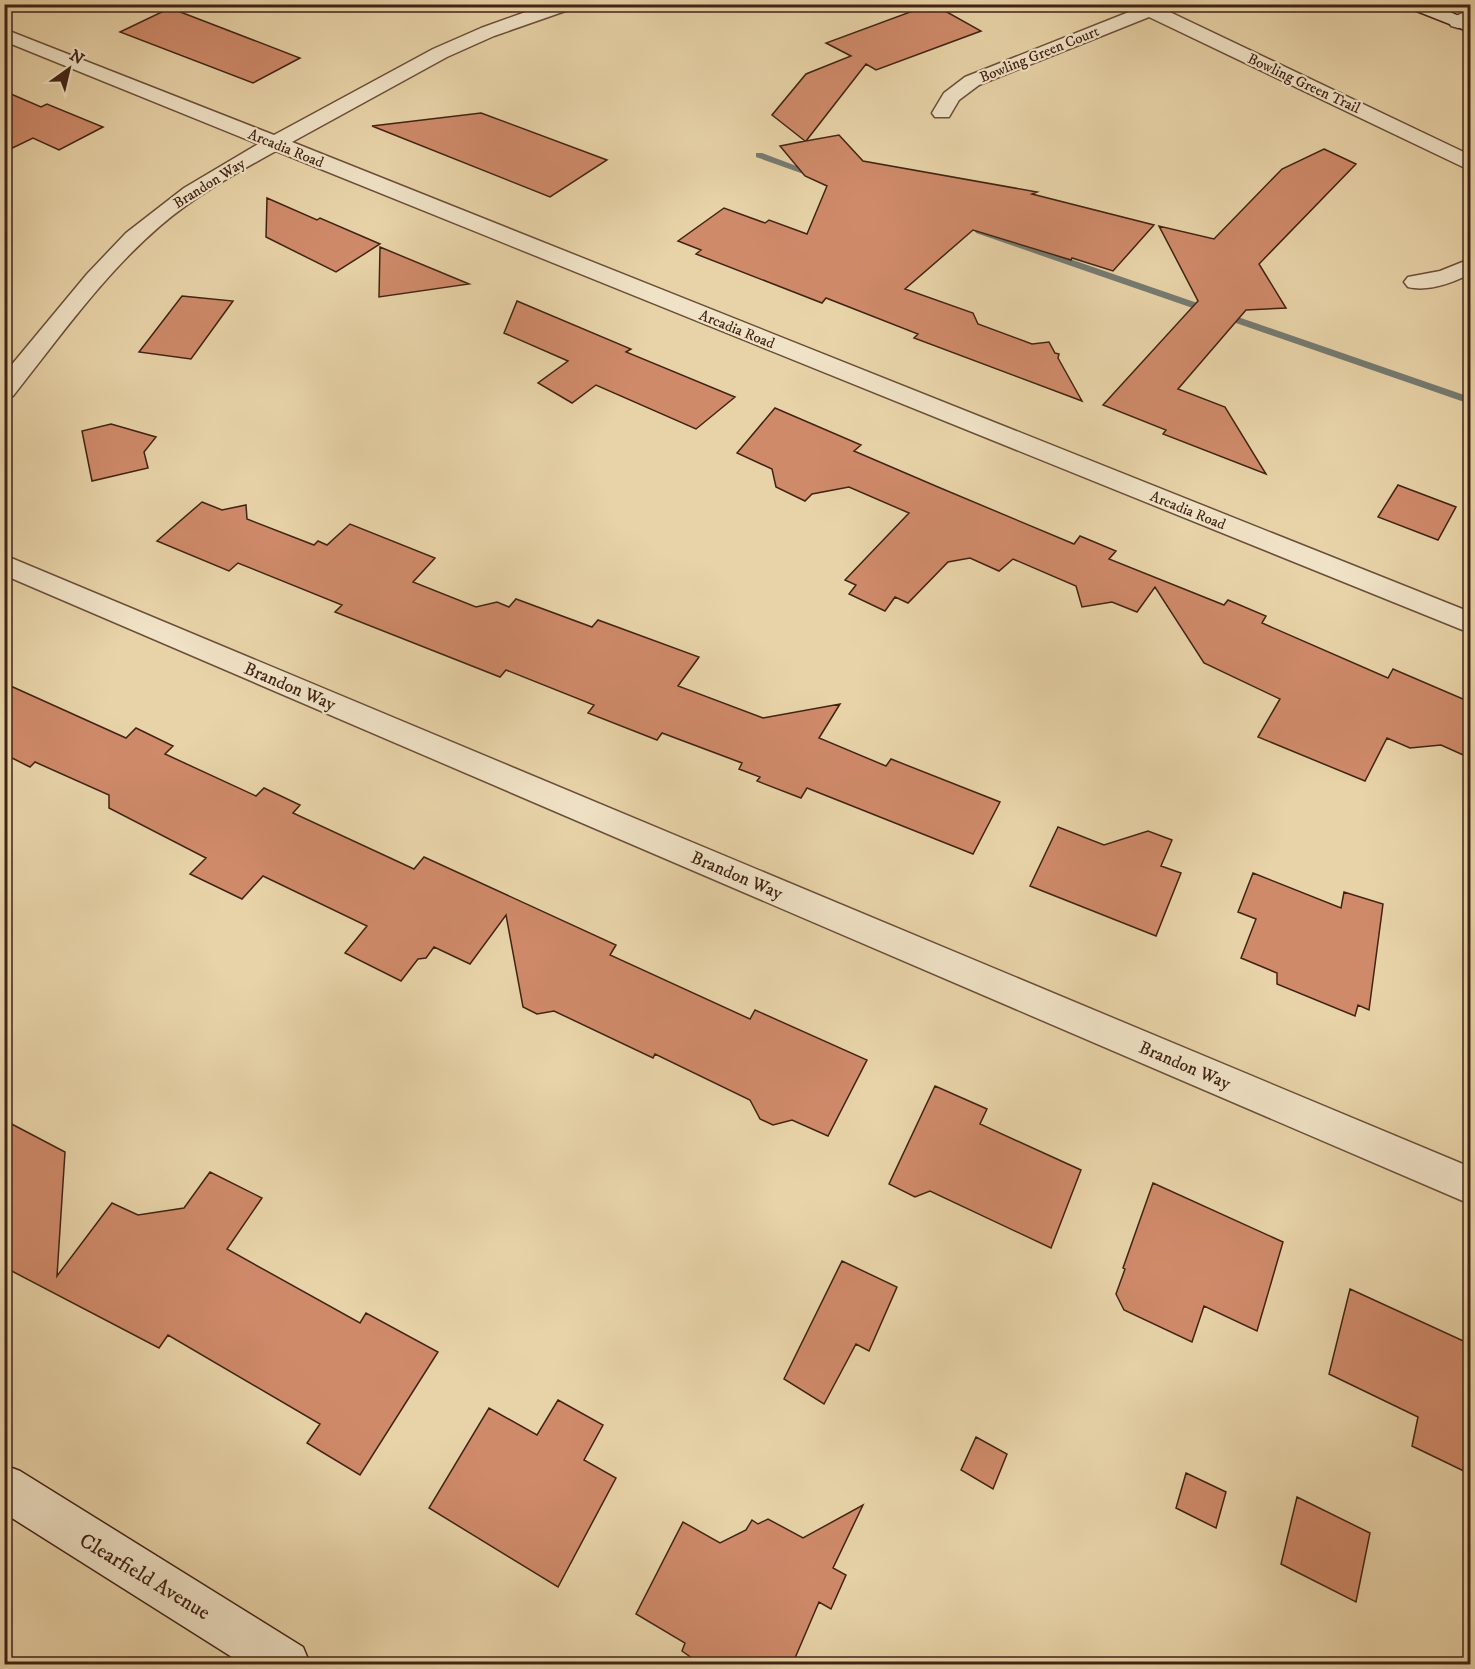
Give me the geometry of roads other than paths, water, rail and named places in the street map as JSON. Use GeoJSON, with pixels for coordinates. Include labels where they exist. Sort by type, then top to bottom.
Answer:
{"type":"FeatureCollection","features":[{"type":"Feature","properties":{"kind":"street","name":"Brandon Way"},"geometry":{"type":"LineString","coordinates":[[4,391],[16,360],[153,220],[200,187],[275,143],[442,52],[513,23],[568,4]]}},
{"type":"Feature","properties":{"kind":"street"},"geometry":{"type":"LineString","coordinates":[[1419,5],[1466,22]]}},
{"type":"Feature","properties":{"kind":"street","name":"Bowling Green Court"},"geometry":{"type":"LineString","coordinates":[[942,113],[951,97],[972,81],[1143,7]]}},
{"type":"Feature","properties":{"kind":"street","name":"Bowling Green Trail"},"geometry":{"type":"LineString","coordinates":[[1143,7],[1470,163]]}},
{"type":"Feature","properties":{"kind":"street","name":"Arcadia Road"},"geometry":{"type":"LineString","coordinates":[[4,34],[1470,623]]}},
{"type":"Feature","properties":{"kind":"street"},"geometry":{"type":"LineString","coordinates":[[1416,282],[1446,277],[1470,266]]}},
{"type":"Feature","properties":{"kind":"street","name":"Brandon Way"},"geometry":{"type":"LineString","coordinates":[[4,564],[1470,1186]]}},
{"type":"Feature","properties":{"kind":"street","name":"Clearfield Avenue"},"geometry":{"type":"LineString","coordinates":[[4,1487],[286,1665]]}},
{"type":"Feature","properties":{"kind":"waterway"},"geometry":{"type":"LineString","coordinates":[[759,155],[818,176]]}},
{"type":"Feature","properties":{"kind":"waterway"},"geometry":{"type":"LineString","coordinates":[[980,231],[1470,401]]}}]}
